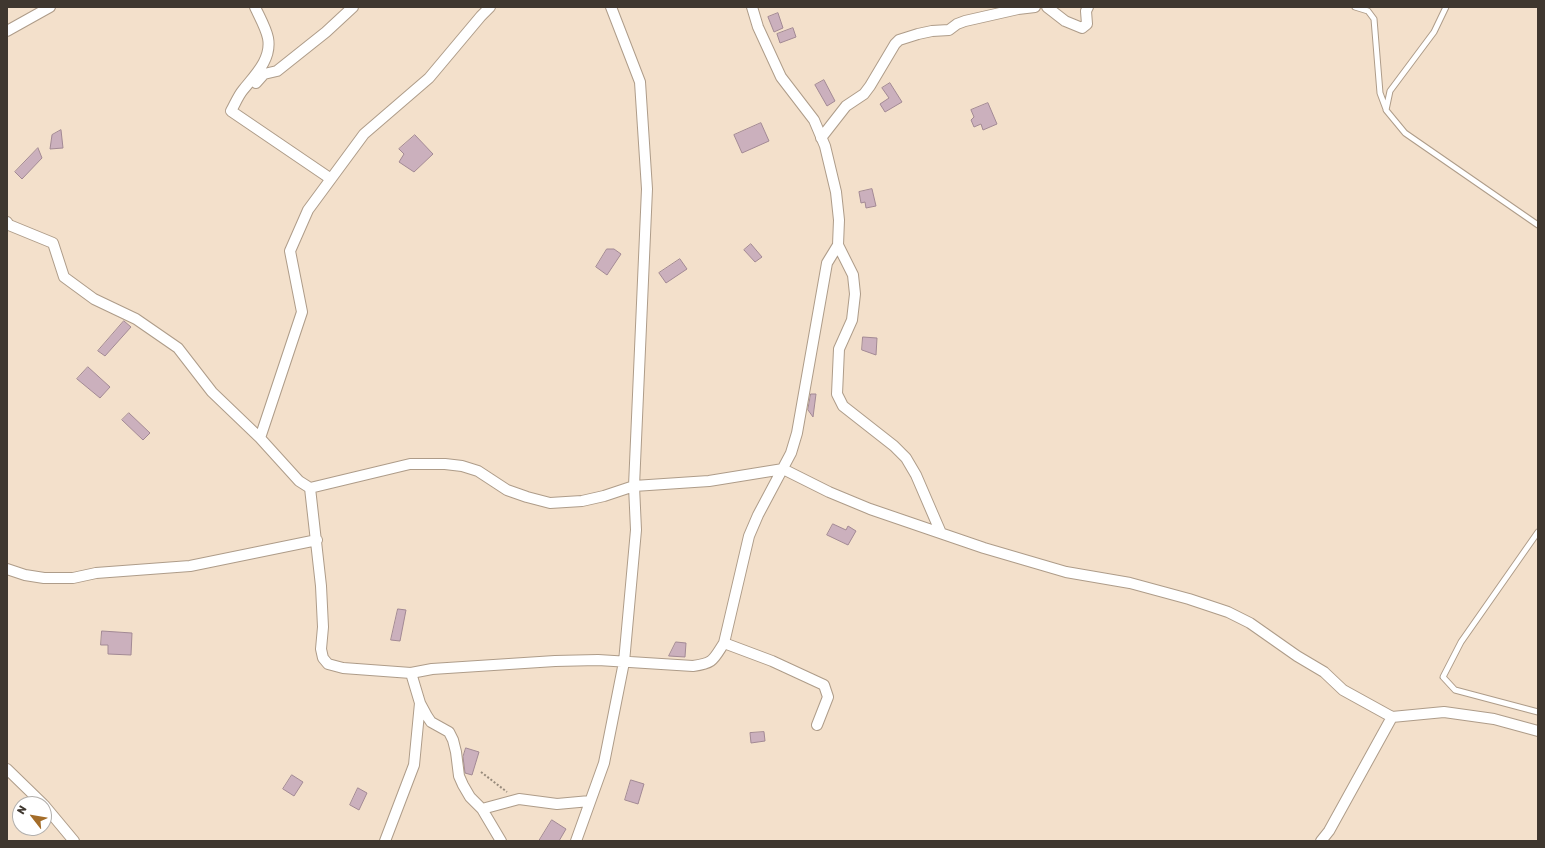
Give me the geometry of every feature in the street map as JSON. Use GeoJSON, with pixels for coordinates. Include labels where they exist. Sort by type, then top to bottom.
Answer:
{"type":"FeatureCollection","features":[{"type":"Feature","properties":{"kind":"street"},"geometry":{"type":"LineString","coordinates":[[7,31],[50,7]]}},
{"type":"Feature","properties":{"kind":"street"},"geometry":{"type":"LineString","coordinates":[[231,111],[243,90],[253,79],[265,61],[268,49],[268,39],[254,7]]}},
{"type":"Feature","properties":{"kind":"street"},"geometry":{"type":"LineString","coordinates":[[231,111],[264,74],[277,71],[326,32],[353,7]]}},
{"type":"Feature","properties":{"kind":"street"},"geometry":{"type":"LineString","coordinates":[[260,438],[302,312],[290,251],[308,210],[364,134],[430,78],[490,7]]}},
{"type":"Feature","properties":{"kind":"street"},"geometry":{"type":"LineString","coordinates":[[576,841],[604,763],[624,662],[636,530],[634,486],[647,189],[640,82],[611,7]]}},
{"type":"Feature","properties":{"kind":"street"},"geometry":{"type":"LineString","coordinates":[[752,7],[758,27],[781,77],[814,120],[825,146],[836,192],[839,220],[838,245],[853,275],[855,294],[852,320],[839,349],[837,394],[843,406],[894,446],[906,458],[916,475],[941,533]]}},
{"type":"Feature","properties":{"kind":"street"},"geometry":{"type":"LineString","coordinates":[[822,138],[846,106],[864,94],[899,40],[932,31],[949,30],[957,24],[965,21],[1018,9],[1035,7]]}},
{"type":"Feature","properties":{"kind":"street"},"geometry":{"type":"LineString","coordinates":[[1047,7],[1065,21],[1082,28],[1086,24],[1086,11],[1088,7]]}},
{"type":"Feature","properties":{"kind":"street"},"geometry":{"type":"LineString","coordinates":[[231,111],[331,179]]}},
{"type":"Feature","properties":{"kind":"street"},"geometry":{"type":"LineString","coordinates":[[7,222],[9,225],[53,243],[64,277],[70,282],[94,299],[136,319],[178,348],[212,392],[260,438],[299,482],[310,488],[395,467],[410,464],[429,463],[462,466],[478,471],[507,490],[527,498],[550,503],[582,501],[604,496],[634,486],[709,481],[783,469],[848,500],[984,548],[1066,572],[1130,583],[1189,599],[1228,612],[1250,623],[1297,656],[1324,672],[1343,690],[1392,717],[1444,712],[1494,719],[1538,731]]}},
{"type":"Feature","properties":{"kind":"street"},"geometry":{"type":"LineString","coordinates":[[310,488],[322,608],[321,649],[323,658],[328,664],[343,668],[411,673],[432,669],[555,661],[598,660],[693,666],[708,663],[714,659],[724,643],[749,536],[758,515],[791,453],[797,433],[827,263],[838,245]]}},
{"type":"Feature","properties":{"kind":"street"},"geometry":{"type":"LineString","coordinates":[[7,569],[25,575],[44,578],[73,578],[96,573],[190,566],[316,540]]}},
{"type":"Feature","properties":{"kind":"street"},"geometry":{"type":"LineString","coordinates":[[724,643],[772,661],[824,685],[828,697],[818,725]]}},
{"type":"Feature","properties":{"kind":"street"},"geometry":{"type":"LineString","coordinates":[[411,673],[420,703],[431,722],[449,732],[456,752],[459,776],[470,797],[482,809],[501,841]]}},
{"type":"Feature","properties":{"kind":"street"},"geometry":{"type":"LineString","coordinates":[[385,841],[414,765],[420,703]]}},
{"type":"Feature","properties":{"kind":"street"},"geometry":{"type":"LineString","coordinates":[[1321,841],[1392,717]]}},
{"type":"Feature","properties":{"kind":"street"},"geometry":{"type":"LineString","coordinates":[[7,769],[34,796]]}},
{"type":"Feature","properties":{"kind":"street"},"geometry":{"type":"LineString","coordinates":[[482,809],[519,799],[557,804],[590,801]]}},
{"type":"Feature","properties":{"kind":"street"},"geometry":{"type":"LineString","coordinates":[[52,815],[74,841]]}},
{"type":"Feature","properties":{"kind":"lane"},"geometry":{"type":"LineString","coordinates":[[1355,7],[1368,11],[1374,19],[1380,93],[1386,110],[1405,133],[1538,225]]}},
{"type":"Feature","properties":{"kind":"lane"},"geometry":{"type":"LineString","coordinates":[[1386,110],[1390,91],[1434,32],[1446,7]]}},
{"type":"Feature","properties":{"kind":"lane"},"geometry":{"type":"LineString","coordinates":[[1538,532],[1461,642],[1443,676],[1455,690],[1538,712]]}},
{"type":"Feature","properties":{"kind":"path"},"geometry":{"type":"LineString","coordinates":[[481,772],[496,785],[519,799]]}},
{"type":"Feature","properties":{"kind":"building"},"geometry":{"type":"Polygon","coordinates":[[[778,13],[783,28],[774,32],[768,17],[778,13]]]}},
{"type":"Feature","properties":{"kind":"building"},"geometry":{"type":"Polygon","coordinates":[[[793,28],[796,37],[780,43],[777,34],[793,28]]]}},
{"type":"Feature","properties":{"kind":"building"},"geometry":{"type":"Polygon","coordinates":[[[824,80],[835,101],[827,106],[815,85],[824,80]]]}},
{"type":"Feature","properties":{"kind":"building"},"geometry":{"type":"Polygon","coordinates":[[[890,83],[902,102],[885,112],[880,104],[889,98],[882,88],[890,83]]]}},
{"type":"Feature","properties":{"kind":"building"},"geometry":{"type":"Polygon","coordinates":[[[988,103],[997,124],[983,130],[981,124],[974,127],[971,120],[974,117],[971,110],[988,103]]]}},
{"type":"Feature","properties":{"kind":"building"},"geometry":{"type":"Polygon","coordinates":[[[761,123],[769,141],[742,153],[734,135],[761,123]]]}},
{"type":"Feature","properties":{"kind":"building"},"geometry":{"type":"Polygon","coordinates":[[[61,130],[63,148],[50,149],[52,135],[61,130]]]}},
{"type":"Feature","properties":{"kind":"building"},"geometry":{"type":"Polygon","coordinates":[[[415,135],[433,154],[414,172],[399,162],[404,154],[399,149],[415,135]]]}},
{"type":"Feature","properties":{"kind":"building"},"geometry":{"type":"Polygon","coordinates":[[[38,148],[42,158],[22,179],[15,172],[38,148]]]}},
{"type":"Feature","properties":{"kind":"building"},"geometry":{"type":"Polygon","coordinates":[[[872,189],[876,206],[866,208],[865,202],[861,203],[859,192],[872,189]]]}},
{"type":"Feature","properties":{"kind":"building"},"geometry":{"type":"Polygon","coordinates":[[[751,244],[762,257],[755,262],[744,250],[751,244]]]}},
{"type":"Feature","properties":{"kind":"building"},"geometry":{"type":"Polygon","coordinates":[[[607,249],[614,249],[621,254],[607,275],[596,267],[607,249]]]}},
{"type":"Feature","properties":{"kind":"building"},"geometry":{"type":"Polygon","coordinates":[[[680,259],[687,269],[666,283],[659,273],[680,259]]]}},
{"type":"Feature","properties":{"kind":"building"},"geometry":{"type":"Polygon","coordinates":[[[124,321],[131,327],[105,356],[98,351],[124,321]]]}},
{"type":"Feature","properties":{"kind":"building"},"geometry":{"type":"Polygon","coordinates":[[[863,337],[877,338],[876,355],[862,350],[863,337]]]}},
{"type":"Feature","properties":{"kind":"building"},"geometry":{"type":"Polygon","coordinates":[[[88,367],[110,387],[100,398],[77,379],[88,367]]]}},
{"type":"Feature","properties":{"kind":"building"},"geometry":{"type":"Polygon","coordinates":[[[811,394],[816,394],[813,417],[808,410],[811,394]]]}},
{"type":"Feature","properties":{"kind":"building"},"geometry":{"type":"Polygon","coordinates":[[[129,413],[150,433],[143,440],[122,420],[129,413]]]}},
{"type":"Feature","properties":{"kind":"building"},"geometry":{"type":"Polygon","coordinates":[[[833,524],[846,530],[848,526],[856,531],[848,545],[827,535],[833,524]]]}},
{"type":"Feature","properties":{"kind":"building"},"geometry":{"type":"Polygon","coordinates":[[[398,609],[406,610],[400,641],[391,640],[398,609]]]}},
{"type":"Feature","properties":{"kind":"building"},"geometry":{"type":"Polygon","coordinates":[[[102,631],[132,633],[131,655],[108,654],[108,645],[101,645],[102,631]]]}},
{"type":"Feature","properties":{"kind":"building"},"geometry":{"type":"Polygon","coordinates":[[[676,642],[686,643],[685,657],[669,656],[676,642]]]}},
{"type":"Feature","properties":{"kind":"building"},"geometry":{"type":"Polygon","coordinates":[[[764,732],[765,741],[751,743],[750,733],[764,732]]]}},
{"type":"Feature","properties":{"kind":"building"},"geometry":{"type":"Polygon","coordinates":[[[466,748],[479,752],[472,775],[465,773],[463,757],[466,748]]]}},
{"type":"Feature","properties":{"kind":"building"},"geometry":{"type":"Polygon","coordinates":[[[292,775],[303,782],[294,796],[283,789],[292,775]]]}},
{"type":"Feature","properties":{"kind":"building"},"geometry":{"type":"Polygon","coordinates":[[[631,780],[644,784],[638,804],[625,800],[631,780]]]}},
{"type":"Feature","properties":{"kind":"building"},"geometry":{"type":"Polygon","coordinates":[[[358,788],[367,793],[359,810],[350,805],[358,788]]]}},
{"type":"Feature","properties":{"kind":"building"},"geometry":{"type":"Polygon","coordinates":[[[552,820],[566,829],[559,841],[539,841],[552,820]]]}}]}
